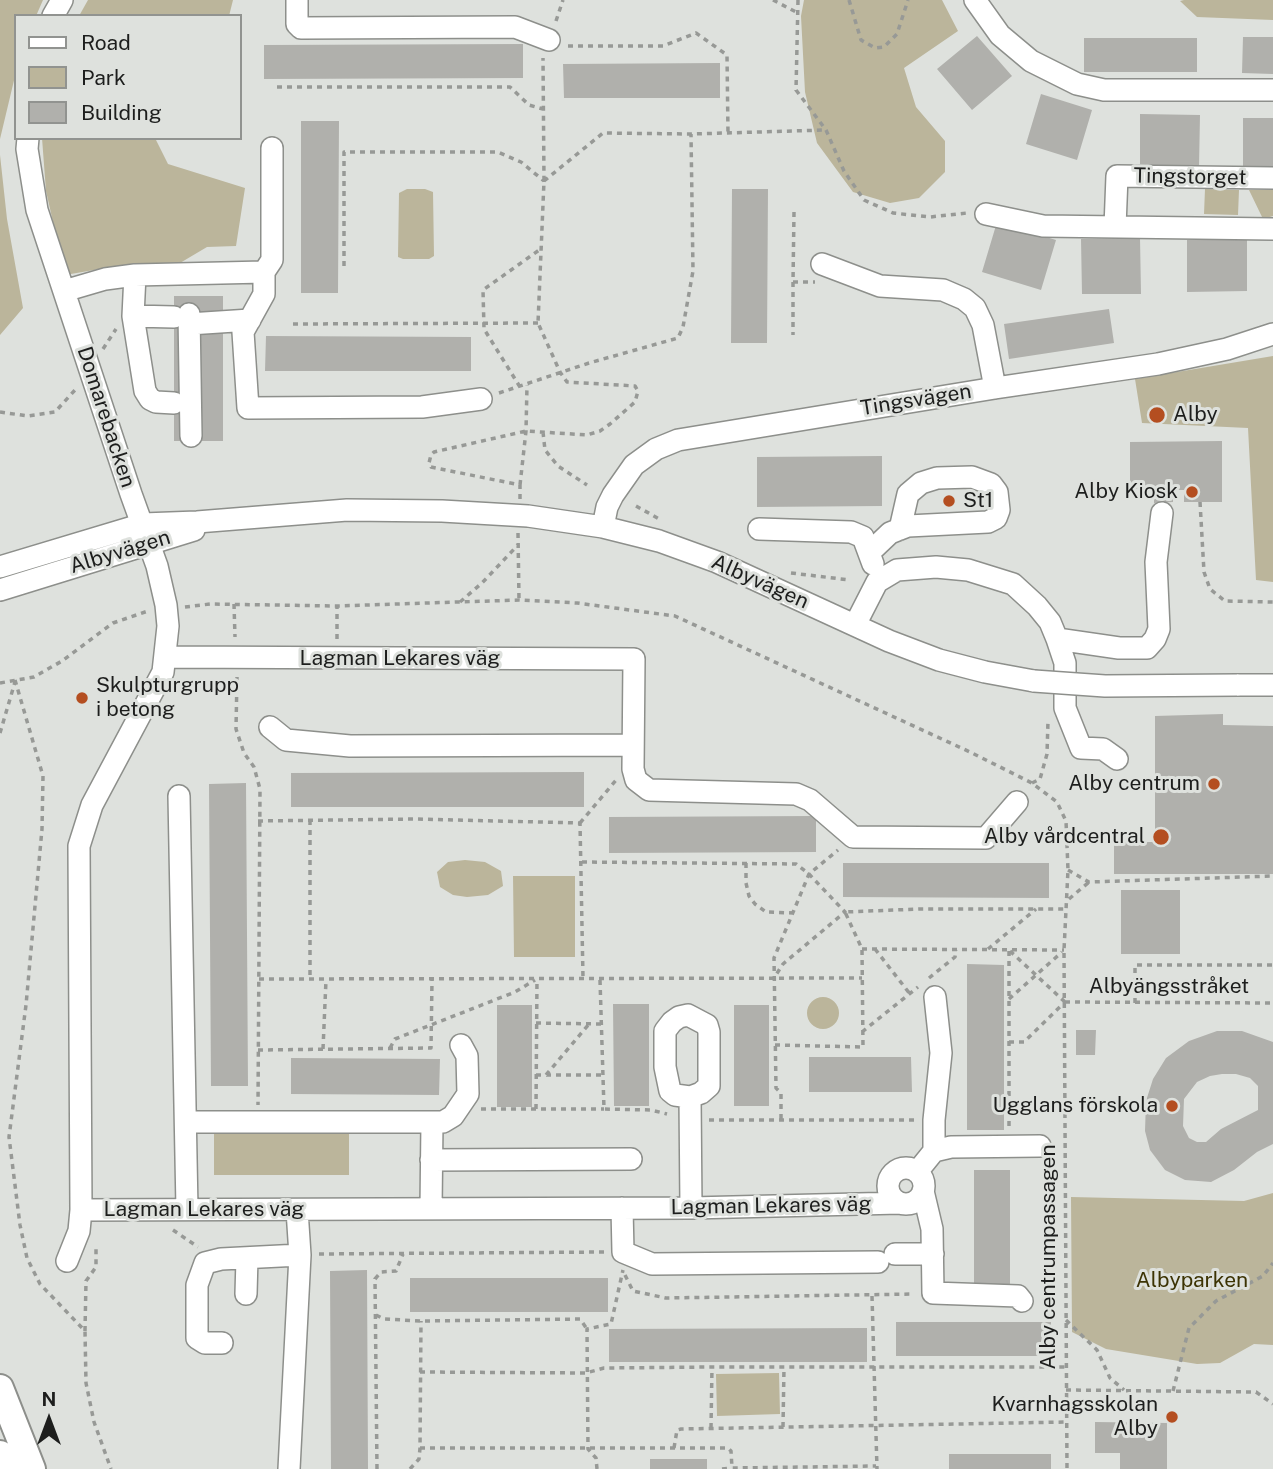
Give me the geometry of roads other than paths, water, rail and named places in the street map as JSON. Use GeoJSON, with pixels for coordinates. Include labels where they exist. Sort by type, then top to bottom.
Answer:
{"type":"FeatureCollection","features":[{"type":"Feature","properties":{"kind":"main road"},"geometry":{"type":"LineString","coordinates":[[0,1388],[32,1469]]}},
{"type":"Feature","properties":{"kind":"main road"},"geometry":{"type":"LineString","coordinates":[[0,1454],[8,1469]]}},
{"type":"Feature","properties":{"kind":"street"},"geometry":{"type":"LineString","coordinates":[[297,0],[297,24],[301,28],[515,27],[549,40]]}},
{"type":"Feature","properties":{"kind":"street"},"geometry":{"type":"LineString","coordinates":[[975,0],[1000,35],[1031,61],[1077,84],[1104,90],[1273,90]]}},
{"type":"Feature","properties":{"kind":"street","name":"Domarebacken"},"geometry":{"type":"LineString","coordinates":[[27,140],[37,210],[146,533]]}},
{"type":"Feature","properties":{"kind":"street"},"geometry":{"type":"LineString","coordinates":[[272,148],[272,260],[264,272],[264,294],[243,332],[248,408],[422,407],[481,399]]}},
{"type":"Feature","properties":{"kind":"street","name":"Tingstorget"},"geometry":{"type":"LineString","coordinates":[[1115,227],[1117,176],[1273,178]]}},
{"type":"Feature","properties":{"kind":"street"},"geometry":{"type":"LineString","coordinates":[[986,214],[1043,226],[1273,229]]}},
{"type":"Feature","properties":{"kind":"street"},"geometry":{"type":"LineString","coordinates":[[822,264],[880,286],[943,290],[964,299],[975,308],[983,325],[995,388]]}},
{"type":"Feature","properties":{"kind":"street"},"geometry":{"type":"LineString","coordinates":[[64,291],[105,279],[135,275],[264,272]]}},
{"type":"Feature","properties":{"kind":"street"},"geometry":{"type":"LineString","coordinates":[[135,275],[133,316],[145,391],[150,399],[156,402],[174,403]]}},
{"type":"Feature","properties":{"kind":"street"},"geometry":{"type":"LineString","coordinates":[[133,316],[250,320]]}},
{"type":"Feature","properties":{"kind":"street"},"geometry":{"type":"LineString","coordinates":[[184,318],[191,436]]}},
{"type":"Feature","properties":{"kind":"street","name":"Tingsvägen"},"geometry":{"type":"LineString","coordinates":[[603,527],[607,507],[613,495],[634,465],[656,449],[678,440],[1195,357],[1273,334]]}},
{"type":"Feature","properties":{"kind":"street","name":"Albyvägen"},"geometry":{"type":"LineString","coordinates":[[0,567],[197,522],[240,517],[347,510],[442,511],[527,516],[603,527],[660,541],[718,562],[939,660],[1034,681],[1105,686],[1273,685]]}},
{"type":"Feature","properties":{"kind":"street"},"geometry":{"type":"LineString","coordinates":[[1057,639],[1119,648],[1147,648],[1155,639],[1159,629],[1156,562],[1163,513]]}},
{"type":"Feature","properties":{"kind":"street"},"geometry":{"type":"LineString","coordinates":[[759,529],[851,532],[863,537],[870,552],[877,582]]}},
{"type":"Feature","properties":{"kind":"street"},"geometry":{"type":"LineString","coordinates":[[870,552],[890,533],[900,529]]}},
{"type":"Feature","properties":{"kind":"street","name":"Albyvägen"},"geometry":{"type":"LineString","coordinates":[[0,590],[146,533]]}},
{"type":"Feature","properties":{"kind":"street","name":"Lagman Lekares väg"},"geometry":{"type":"LineString","coordinates":[[146,533],[166,605],[166,657],[163,672],[92,805],[79,846],[81,1210],[691,1208],[900,1203]]}},
{"type":"Feature","properties":{"kind":"street"},"geometry":{"type":"LineString","coordinates":[[855,625],[877,582],[897,570],[936,567],[968,570],[1013,584],[1037,606],[1057,639],[1065,663],[1065,708],[1081,748],[1103,749],[1116,759]]}},
{"type":"Feature","properties":{"kind":"street","name":"Lagman Lekares väg"},"geometry":{"type":"LineString","coordinates":[[166,657],[337,660],[634,659],[632,745]]}},
{"type":"Feature","properties":{"kind":"street"},"geometry":{"type":"LineString","coordinates":[[270,727],[286,740],[350,746],[632,745],[636,780],[649,790],[796,794],[810,800],[853,837],[986,838],[1017,802]]}},
{"type":"Feature","properties":{"kind":"street"},"geometry":{"type":"LineString","coordinates":[[178,796],[187,1209]]}},
{"type":"Feature","properties":{"kind":"street"},"geometry":{"type":"LineString","coordinates":[[927,987],[941,1053],[934,1120],[934,1151],[920,1181],[916,1200],[900,1203],[889,1191],[891,1175],[901,1169],[912,1169],[920,1181],[932,1230],[933,1293],[1018,1296],[1022,1301]]}},
{"type":"Feature","properties":{"kind":"street"},"geometry":{"type":"LineString","coordinates":[[186,1122],[443,1122],[453,1116],[468,1094],[467,1056],[461,1045]]}},
{"type":"Feature","properties":{"kind":"street"},"geometry":{"type":"LineString","coordinates":[[690,1097],[691,1208]]}},
{"type":"Feature","properties":{"kind":"street"},"geometry":{"type":"LineString","coordinates":[[431,1209],[432,1122]]}},
{"type":"Feature","properties":{"kind":"street"},"geometry":{"type":"LineString","coordinates":[[934,1151],[951,1147],[1040,1146]]}},
{"type":"Feature","properties":{"kind":"street"},"geometry":{"type":"LineString","coordinates":[[431,1160],[631,1159]]}},
{"type":"Feature","properties":{"kind":"street"},"geometry":{"type":"LineString","coordinates":[[622,1208],[623,1261],[652,1264],[887,1258],[933,1254]]}},
{"type":"Feature","properties":{"kind":"street"},"geometry":{"type":"LineString","coordinates":[[67,1261],[79,1231],[81,1210]]}},
{"type":"Feature","properties":{"kind":"street"},"geometry":{"type":"LineString","coordinates":[[289,1469],[299,1255],[297,1210]]}},
{"type":"Feature","properties":{"kind":"street"},"geometry":{"type":"LineString","coordinates":[[222,1343],[205,1343],[197,1338],[198,1277],[205,1263],[221,1259],[299,1255]]}},
{"type":"Feature","properties":{"kind":"street"},"geometry":{"type":"LineString","coordinates":[[246,1293],[247,1258]]}},
{"type":"Feature","properties":{"kind":"place","name":"Alby"},"geometry":{"type":"Point","coordinates":[1157,415]}},
{"type":"Feature","properties":{"kind":"place","name":"Alby Kiosk"},"geometry":{"type":"Point","coordinates":[1192,492]}},
{"type":"Feature","properties":{"kind":"place","name":"St1"},"geometry":{"type":"Point","coordinates":[949,501]}},
{"type":"Feature","properties":{"kind":"place","name":"Skulpturgrupp i betong"},"geometry":{"type":"Point","coordinates":[82,698]}},
{"type":"Feature","properties":{"kind":"place","name":"Alby centrum"},"geometry":{"type":"Point","coordinates":[1214,784]}},
{"type":"Feature","properties":{"kind":"place","name":"Alby vårdcentral"},"geometry":{"type":"Point","coordinates":[1161,837]}},
{"type":"Feature","properties":{"kind":"place","name":"Ugglans förskola"},"geometry":{"type":"Point","coordinates":[1172,1106]}},
{"type":"Feature","properties":{"kind":"place","name":"Kvarnhagsskolan Alby"},"geometry":{"type":"Point","coordinates":[1172,1417]}},
{"type":"Feature","properties":{"kind":"park label","name":"Albyparken"},"geometry":{"type":"Point","coordinates":[1192,1281]}}]}
